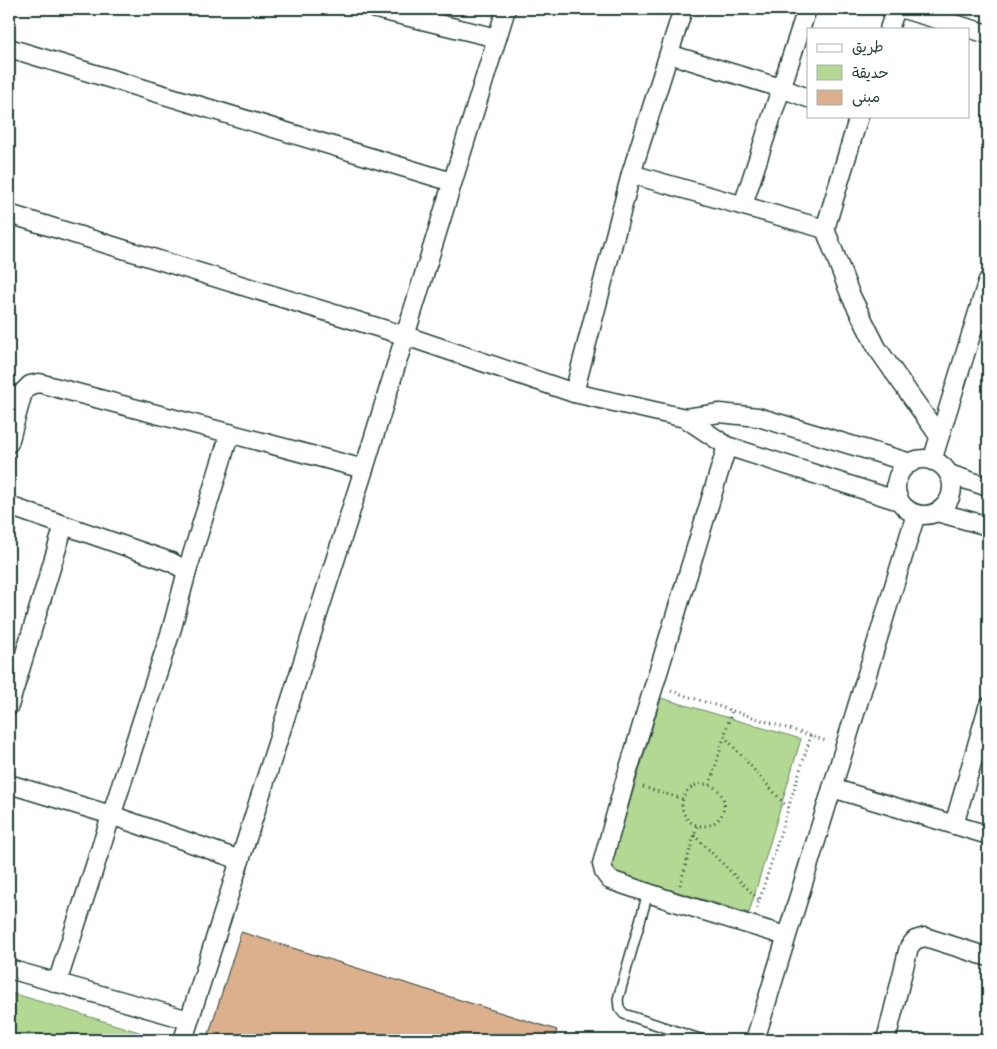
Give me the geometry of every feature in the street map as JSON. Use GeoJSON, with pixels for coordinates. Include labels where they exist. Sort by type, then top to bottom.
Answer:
{"type":"FeatureCollection","features":[{"type":"Feature","properties":{"kind":"street"},"geometry":{"type":"LineString","coordinates":[[376,9],[497,38]]}},
{"type":"Feature","properties":{"kind":"street"},"geometry":{"type":"LineString","coordinates":[[183,1040],[406,336],[506,9]]}},
{"type":"Feature","properties":{"kind":"street"},"geometry":{"type":"LineString","coordinates":[[574,392],[631,174],[683,9]]}},
{"type":"Feature","properties":{"kind":"street"},"geometry":{"type":"LineString","coordinates":[[743,205],[807,9]]}},
{"type":"Feature","properties":{"kind":"street"},"geometry":{"type":"LineString","coordinates":[[889,28],[896,9]]}},
{"type":"Feature","properties":{"kind":"street"},"geometry":{"type":"LineString","coordinates":[[903,9],[968,28]]}},
{"type":"Feature","properties":{"kind":"street"},"geometry":{"type":"LineString","coordinates":[[970,29],[988,34]]}},
{"type":"Feature","properties":{"kind":"street"},"geometry":{"type":"LineString","coordinates":[[9,48],[452,182]]}},
{"type":"Feature","properties":{"kind":"street"},"geometry":{"type":"LineString","coordinates":[[668,54],[807,98]]}},
{"type":"Feature","properties":{"kind":"street"},"geometry":{"type":"LineString","coordinates":[[858,118],[825,229],[850,294],[877,348],[939,436]]}},
{"type":"Feature","properties":{"kind":"street"},"geometry":{"type":"LineString","coordinates":[[631,174],[825,229]]}},
{"type":"Feature","properties":{"kind":"street"},"geometry":{"type":"LineString","coordinates":[[9,214],[406,336],[574,392],[685,418],[727,446],[899,501]]}},
{"type":"Feature","properties":{"kind":"street"},"geometry":{"type":"LineString","coordinates":[[932,460],[988,280]]}},
{"type":"Feature","properties":{"kind":"street"},"geometry":{"type":"LineString","coordinates":[[9,443],[23,392],[30,385],[39,383],[364,469]]}},
{"type":"Feature","properties":{"kind":"street"},"geometry":{"type":"LineString","coordinates":[[685,418],[720,413],[758,417],[911,463]]}},
{"type":"Feature","properties":{"kind":"street"},"geometry":{"type":"LineString","coordinates":[[56,983],[172,628],[187,571],[230,433]]}},
{"type":"Feature","properties":{"kind":"street"},"geometry":{"type":"LineString","coordinates":[[727,446],[625,781],[602,864],[604,872],[610,880],[786,936]]}},
{"type":"Feature","properties":{"kind":"street"},"geometry":{"type":"LineString","coordinates":[[921,459],[932,460],[942,466],[949,474],[952,484],[951,495],[946,505],[937,512],[927,515],[916,514],[906,509],[899,501],[896,490],[897,479],[902,470],[911,463],[921,459]]}},
{"type":"Feature","properties":{"kind":"street"},"geometry":{"type":"LineString","coordinates":[[949,474],[988,487]]}},
{"type":"Feature","properties":{"kind":"street"},"geometry":{"type":"LineString","coordinates":[[9,506],[162,559],[187,571]]}},
{"type":"Feature","properties":{"kind":"street"},"geometry":{"type":"LineString","coordinates":[[937,512],[988,526]]}},
{"type":"Feature","properties":{"kind":"street"},"geometry":{"type":"LineString","coordinates":[[755,1040],[916,514]]}},
{"type":"Feature","properties":{"kind":"street"},"geometry":{"type":"LineString","coordinates":[[9,706],[64,525]]}},
{"type":"Feature","properties":{"kind":"street"},"geometry":{"type":"LineString","coordinates":[[954,825],[988,707]]}},
{"type":"Feature","properties":{"kind":"street"},"geometry":{"type":"LineString","coordinates":[[9,784],[111,814],[240,860]]}},
{"type":"Feature","properties":{"kind":"street"},"geometry":{"type":"LineString","coordinates":[[832,788],[988,835]]}},
{"type":"Feature","properties":{"kind":"street"},"geometry":{"type":"LineString","coordinates":[[886,1040],[909,947],[915,940],[925,937],[988,958]]}},
{"type":"Feature","properties":{"kind":"street"},"geometry":{"type":"LineString","coordinates":[[9,968],[189,1020]]}},
{"type":"Feature","properties":{"kind":"lane"},"geometry":{"type":"LineString","coordinates":[[648,893],[618,999],[619,1008],[624,1014],[703,1040]]}},
{"type":"Feature","properties":{"kind":"path"},"geometry":{"type":"LineString","coordinates":[[654,685],[844,746]]}},
{"type":"Feature","properties":{"kind":"path"},"geometry":{"type":"LineString","coordinates":[[710,785],[732,710]]}},
{"type":"Feature","properties":{"kind":"path"},"geometry":{"type":"LineString","coordinates":[[752,926],[811,735]]}},
{"type":"Feature","properties":{"kind":"path"},"geometry":{"type":"LineString","coordinates":[[724,736],[788,808]]}},
{"type":"Feature","properties":{"kind":"path"},"geometry":{"type":"LineString","coordinates":[[625,781],[683,799]]}},
{"type":"Feature","properties":{"kind":"path"},"geometry":{"type":"LineString","coordinates":[[701,784],[710,785],[717,789],[722,796],[724,803],[723,812],[713,824],[697,825],[684,815],[683,799],[693,786],[701,784]]}},
{"type":"Feature","properties":{"kind":"path"},"geometry":{"type":"LineString","coordinates":[[675,902],[697,825]]}},
{"type":"Feature","properties":{"kind":"path"},"geometry":{"type":"LineString","coordinates":[[694,835],[760,900]]}},
{"type":"Feature","properties":{"kind":"green space"},"geometry":{"type":"Polygon","coordinates":[[[661,698],[801,739],[749,913],[609,872],[661,698]]]}},
{"type":"Feature","properties":{"kind":"green space"},"geometry":{"type":"Polygon","coordinates":[[[9,992],[165,1040],[9,1040],[9,992]]]}},
{"type":"Feature","properties":{"kind":"building"},"geometry":{"type":"Polygon","coordinates":[[[241,932],[557,1030],[554,1040],[207,1040],[241,932]]]}}]}
